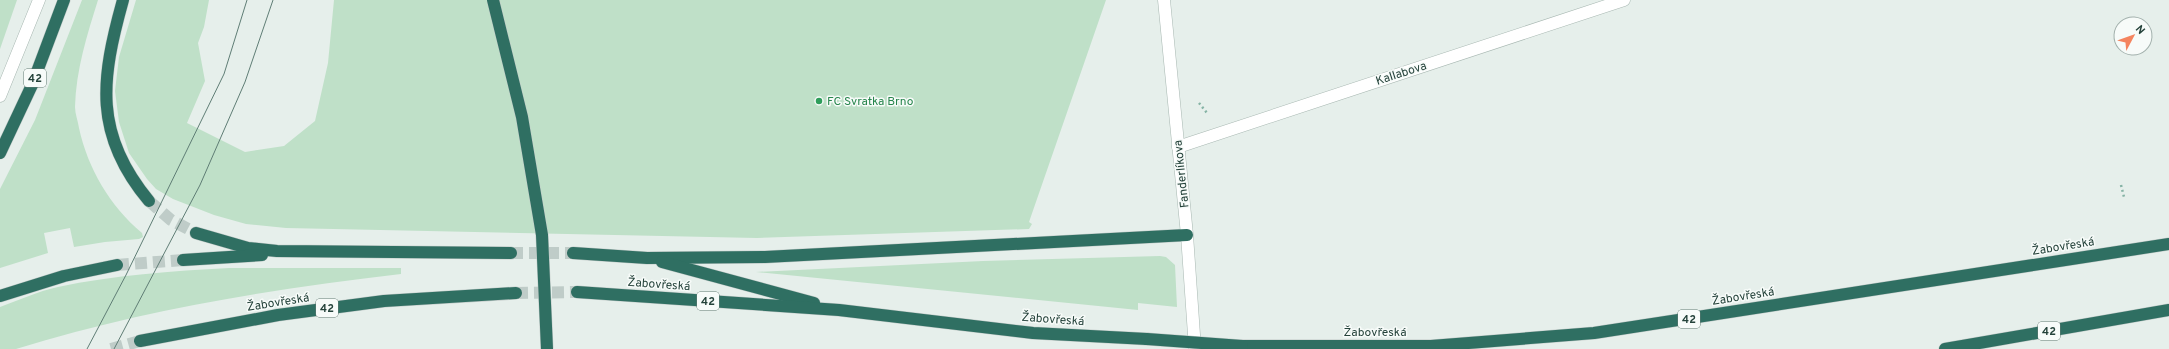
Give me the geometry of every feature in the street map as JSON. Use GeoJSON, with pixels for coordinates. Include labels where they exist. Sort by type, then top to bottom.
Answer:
{"type":"FeatureCollection","features":[{"type":"Feature","properties":{"kind":"highway","name":"42"},"geometry":{"type":"LineString","coordinates":[[0,153],[32,85],[64,0]]}},
{"type":"Feature","properties":{"kind":"highway"},"geometry":{"type":"LineString","coordinates":[[123,0],[111,43],[106,79],[107,118],[121,160],[133,182],[149,201]]}},
{"type":"Feature","properties":{"kind":"highway"},"geometry":{"type":"LineString","coordinates":[[493,0],[522,117],[542,235],[547,349]]}},
{"type":"Feature","properties":{"kind":"highway"},"geometry":{"type":"LineString","coordinates":[[196,233],[248,248],[307,252],[511,253]]}},
{"type":"Feature","properties":{"kind":"highway"},"geometry":{"type":"LineString","coordinates":[[647,258],[765,256],[1187,236]]}},
{"type":"Feature","properties":{"kind":"highway","name":"Žabovřeská"},"geometry":{"type":"LineString","coordinates":[[577,292],[839,310],[1033,333],[1242,346],[1431,346],[1594,333],[2169,244]]}},
{"type":"Feature","properties":{"kind":"highway"},"geometry":{"type":"LineString","coordinates":[[183,260],[307,252]]}},
{"type":"Feature","properties":{"kind":"highway","name":"42"},"geometry":{"type":"LineString","coordinates":[[573,253],[647,258],[839,310]]}},
{"type":"Feature","properties":{"kind":"highway"},"geometry":{"type":"LineString","coordinates":[[0,296],[64,276],[117,265]]}},
{"type":"Feature","properties":{"kind":"highway","name":"Žabovřeská"},"geometry":{"type":"LineString","coordinates":[[140,341],[278,315],[384,301],[516,292]]}},
{"type":"Feature","properties":{"kind":"highway","name":"42"},"geometry":{"type":"LineString","coordinates":[[1945,349],[2169,310]]}},
{"type":"Feature","properties":{"kind":"street"},"geometry":{"type":"LineString","coordinates":[[0,96],[17,60],[39,0]]}},
{"type":"Feature","properties":{"kind":"street","name":"Fanderlíkova"},"geometry":{"type":"LineString","coordinates":[[1164,0],[1187,236],[1195,349]]}},
{"type":"Feature","properties":{"kind":"street","name":"Kallabova"},"geometry":{"type":"LineString","coordinates":[[1178,146],[1624,0]]}},
{"type":"Feature","properties":{"kind":"path"},"geometry":{"type":"LineString","coordinates":[[1196,100],[1211,119]]}},
{"type":"Feature","properties":{"kind":"path"},"geometry":{"type":"LineString","coordinates":[[2121,185],[2124,197]]}},
{"type":"Feature","properties":{"kind":"green space"},"geometry":{"type":"Polygon","coordinates":[[[0,0],[17,0],[0,49],[0,0]]]}},
{"type":"Feature","properties":{"kind":"green space"},"geometry":{"type":"Polygon","coordinates":[[[82,0],[98,0],[86,39],[77,80],[75,112],[79,128],[88,158],[102,186],[110,199],[142,233],[143,237],[139,239],[74,247],[70,228],[44,233],[48,253],[0,268],[0,189],[35,120],[82,0]]]}},
{"type":"Feature","properties":{"kind":"green space"},"geometry":{"type":"Polygon","coordinates":[[[136,0],[209,0],[204,27],[198,43],[205,81],[187,123],[245,152],[284,146],[315,121],[328,63],[334,0],[1106,0],[1029,222],[1032,224],[1029,229],[757,238],[286,228],[246,224],[214,215],[173,199],[156,189],[147,179],[129,153],[119,122],[115,91],[119,57],[136,0]]]}},
{"type":"Feature","properties":{"kind":"green space"},"geometry":{"type":"Polygon","coordinates":[[[1166,257],[1175,265],[1177,307],[1138,303],[1138,310],[756,272],[983,261],[1166,257]]]}},
{"type":"Feature","properties":{"kind":"green space"},"geometry":{"type":"Polygon","coordinates":[[[229,268],[401,268],[401,274],[207,302],[111,323],[16,349],[0,349],[0,307],[36,293],[79,283],[122,277],[165,272],[229,268]]]}},
{"type":"Feature","properties":{"kind":"tunnel"},"geometry":{"type":"LineString","coordinates":[[149,201],[171,220],[196,233]]}},
{"type":"Feature","properties":{"kind":"tunnel"},"geometry":{"type":"LineString","coordinates":[[511,253],[573,253]]}},
{"type":"Feature","properties":{"kind":"tunnel"},"geometry":{"type":"LineString","coordinates":[[117,265],[183,260]]}},
{"type":"Feature","properties":{"kind":"tunnel"},"geometry":{"type":"LineString","coordinates":[[516,293],[577,292]]}},
{"type":"Feature","properties":{"kind":"tunnel"},"geometry":{"type":"LineString","coordinates":[[111,349],[140,341]]}},
{"type":"Feature","properties":{"kind":"tram line"},"geometry":{"type":"LineString","coordinates":[[87,349],[126,275],[224,74],[247,0]]}},
{"type":"Feature","properties":{"kind":"tram line"},"geometry":{"type":"LineString","coordinates":[[114,349],[200,185],[245,82],[273,0]]}},
{"type":"Feature","properties":{"kind":"place","name":"FC Svratka Brno"},"geometry":{"type":"Point","coordinates":[819,101]}}]}
